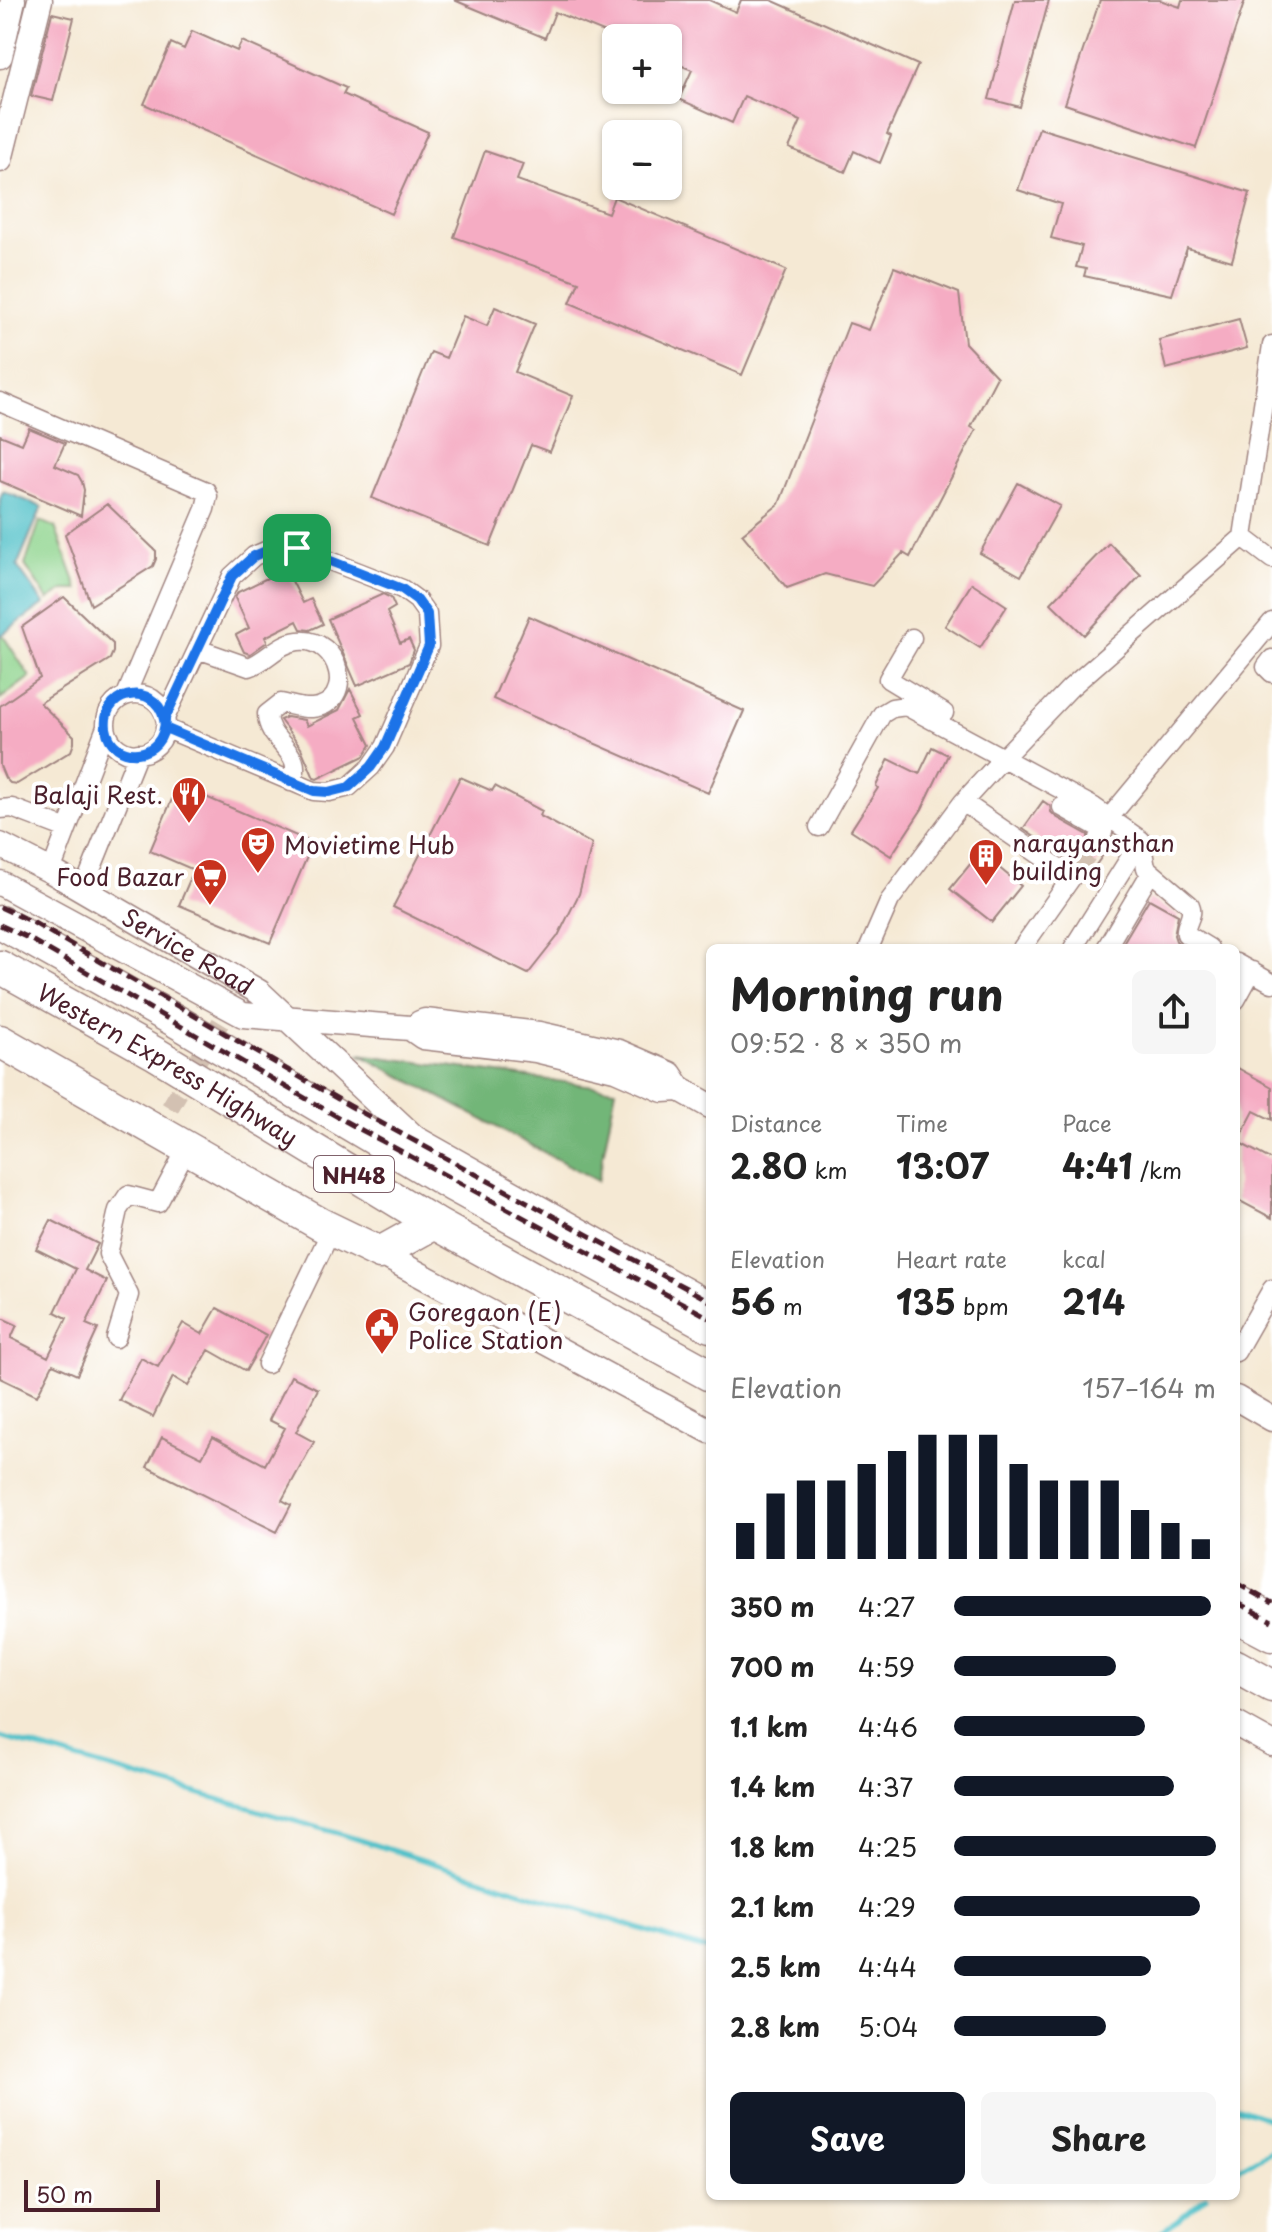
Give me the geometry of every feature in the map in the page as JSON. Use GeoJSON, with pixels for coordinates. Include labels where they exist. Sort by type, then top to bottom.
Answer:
{"type":"FeatureCollection","features":[{"type":"Feature","properties":{"kind":"highway","name":"Western Express Highway"},"geometry":{"type":"LineString","coordinates":[[0,922],[176,1021],[454,1186],[706,1324]]}},
{"type":"Feature","properties":{"kind":"highway","name":"Western Express Highway"},"geometry":{"type":"LineString","coordinates":[[0,967],[156,1054],[434,1223],[706,1373]]}},
{"type":"Feature","properties":{"kind":"highway"},"geometry":{"type":"LineString","coordinates":[[0,1041],[332,1229],[380,1253],[434,1223]]}},
{"type":"Feature","properties":{"kind":"highway"},"geometry":{"type":"LineString","coordinates":[[1240,1618],[1272,1635]]}},
{"type":"Feature","properties":{"kind":"highway"},"geometry":{"type":"LineString","coordinates":[[1240,1668],[1272,1686]]}},
{"type":"Feature","properties":{"kind":"main road"},"geometry":{"type":"LineString","coordinates":[[0,56],[13,0]]}},
{"type":"Feature","properties":{"kind":"main road"},"geometry":{"type":"LineString","coordinates":[[0,126],[31,0]]}},
{"type":"Feature","properties":{"kind":"main road"},"geometry":{"type":"LineString","coordinates":[[0,160],[40,0]]}},
{"type":"Feature","properties":{"kind":"main road","name":"Service Road"},"geometry":{"type":"LineString","coordinates":[[0,845],[51,871],[259,992],[415,1138],[706,1302]]}},
{"type":"Feature","properties":{"kind":"main road"},"geometry":{"type":"LineString","coordinates":[[0,883],[243,1015],[410,1028],[425,1021],[537,1042],[670,1074],[680,1089],[706,1104]]}},
{"type":"Feature","properties":{"kind":"main road"},"geometry":{"type":"LineString","coordinates":[[380,1253],[706,1429]]}},
{"type":"Feature","properties":{"kind":"main road"},"geometry":{"type":"LineString","coordinates":[[1240,1400],[1272,1419]]}},
{"type":"Feature","properties":{"kind":"main road"},"geometry":{"type":"LineString","coordinates":[[1240,1598],[1272,1616]]}},
{"type":"Feature","properties":{"kind":"main road"},"geometry":{"type":"LineString","coordinates":[[1240,1726],[1272,1744]]}},
{"type":"Feature","properties":{"kind":"street"},"geometry":{"type":"LineString","coordinates":[[871,944],[890,900],[963,802],[1003,758],[1070,688],[1243,537],[1268,390],[1272,345]]}},
{"type":"Feature","properties":{"kind":"street"},"geometry":{"type":"LineString","coordinates":[[0,402],[206,491],[205,509],[126,695]]}},
{"type":"Feature","properties":{"kind":"street"},"geometry":{"type":"LineString","coordinates":[[1243,537],[1272,559]]}},
{"type":"Feature","properties":{"kind":"street"},"geometry":{"type":"LineString","coordinates":[[51,871],[111,708],[117,700],[126,695],[146,695],[161,708],[165,723],[314,791],[329,792],[349,787],[371,767],[385,747],[429,646],[427,614],[417,600],[402,589],[297,548],[275,547],[254,556],[232,576],[198,649],[165,723],[156,746],[148,751],[130,753],[115,745],[106,727]]}},
{"type":"Feature","properties":{"kind":"street"},"geometry":{"type":"LineString","coordinates":[[1096,815],[1272,622]]}},
{"type":"Feature","properties":{"kind":"street"},"geometry":{"type":"LineString","coordinates":[[912,638],[888,679],[920,706],[1141,840]]}},
{"type":"Feature","properties":{"kind":"street"},"geometry":{"type":"LineString","coordinates":[[198,649],[244,667],[257,664],[294,641],[309,640],[332,655],[339,669],[340,682],[328,701],[308,708],[281,703],[267,714],[269,729],[296,762],[296,774],[291,782]]}},
{"type":"Feature","properties":{"kind":"street"},"geometry":{"type":"LineString","coordinates":[[1272,659],[1266,667],[1272,673]]}},
{"type":"Feature","properties":{"kind":"street"},"geometry":{"type":"LineString","coordinates":[[819,827],[882,714],[901,706],[920,706],[944,713]]}},
{"type":"Feature","properties":{"kind":"street"},"geometry":{"type":"LineString","coordinates":[[83,890],[138,753]]}},
{"type":"Feature","properties":{"kind":"street"},"geometry":{"type":"LineString","coordinates":[[963,802],[1074,874],[1025,944]]}},
{"type":"Feature","properties":{"kind":"street"},"geometry":{"type":"LineString","coordinates":[[1062,807],[1096,815]]}},
{"type":"Feature","properties":{"kind":"street"},"geometry":{"type":"LineString","coordinates":[[0,809],[12,808],[67,829]]}},
{"type":"Feature","properties":{"kind":"street"},"geometry":{"type":"LineString","coordinates":[[1096,815],[1102,830],[1099,838]]}},
{"type":"Feature","properties":{"kind":"street"},"geometry":{"type":"LineString","coordinates":[[1141,840],[1146,868],[1190,905],[1192,912],[1186,934],[1202,944]]}},
{"type":"Feature","properties":{"kind":"street"},"geometry":{"type":"LineString","coordinates":[[1076,944],[1141,840]]}},
{"type":"Feature","properties":{"kind":"street"},"geometry":{"type":"LineString","coordinates":[[1108,944],[1151,872]]}},
{"type":"Feature","properties":{"kind":"street"},"geometry":{"type":"LineString","coordinates":[[1244,967],[1272,983]]}},
{"type":"Feature","properties":{"kind":"street"},"geometry":{"type":"LineString","coordinates":[[116,1338],[129,1295],[108,1254],[118,1210],[128,1195],[158,1203],[187,1148]]}},
{"type":"Feature","properties":{"kind":"street"},"geometry":{"type":"LineString","coordinates":[[267,1364],[332,1229]]}},
{"type":"Feature","properties":{"kind":"street"},"geometry":{"type":"LineString","coordinates":[[1240,1345],[1272,1289]]}},
{"type":"Feature","properties":{"kind":"green space"},"geometry":{"type":"Polygon","coordinates":[[[40,521],[55,527],[78,590],[64,590],[48,600],[25,565],[40,521]]]}},
{"type":"Feature","properties":{"kind":"green space"},"geometry":{"type":"Polygon","coordinates":[[[2,634],[30,677],[0,699],[0,636],[2,634]]]}},
{"type":"Feature","properties":{"kind":"green space"},"geometry":{"type":"Polygon","coordinates":[[[359,1054],[616,1089],[598,1181],[359,1054]]]}},
{"type":"Feature","properties":{"kind":"water"},"geometry":{"type":"Polygon","coordinates":[[[3,491],[42,507],[17,566],[44,604],[0,636],[0,499],[3,491]]]}},
{"type":"Feature","properties":{"kind":"building"},"geometry":{"type":"Polygon","coordinates":[[[454,0],[709,0],[736,12],[741,0],[771,0],[918,65],[887,134],[891,136],[880,163],[854,151],[845,172],[789,148],[801,121],[744,96],[732,123],[682,100],[682,92],[692,70],[682,66],[682,24],[602,24],[602,31],[555,12],[545,38],[454,0]]]}},
{"type":"Feature","properties":{"kind":"building"},"geometry":{"type":"Polygon","coordinates":[[[1015,0],[1049,0],[1020,107],[989,99],[1015,0]]]}},
{"type":"Feature","properties":{"kind":"building"},"geometry":{"type":"Polygon","coordinates":[[[1100,0],[1160,0],[1180,7],[1182,0],[1245,0],[1196,148],[1065,104],[1100,0]]]}},
{"type":"Feature","properties":{"kind":"building"},"geometry":{"type":"Polygon","coordinates":[[[52,13],[74,18],[53,101],[31,96],[52,13]]]}},
{"type":"Feature","properties":{"kind":"building"},"geometry":{"type":"Polygon","coordinates":[[[192,31],[237,51],[242,41],[346,88],[343,94],[428,132],[391,214],[144,104],[171,43],[184,49],[192,31]]]}},
{"type":"Feature","properties":{"kind":"building"},"geometry":{"type":"Polygon","coordinates":[[[1039,128],[1250,193],[1232,261],[1187,248],[1172,295],[1084,276],[1086,269],[1076,267],[1082,246],[1051,238],[1061,204],[1018,190],[1039,128]]]}},
{"type":"Feature","properties":{"kind":"building"},"geometry":{"type":"Polygon","coordinates":[[[485,151],[523,164],[517,180],[608,213],[613,200],[621,200],[786,270],[742,375],[570,303],[579,282],[454,237],[485,151]]]}},
{"type":"Feature","properties":{"kind":"building"},"geometry":{"type":"Polygon","coordinates":[[[894,267],[959,293],[965,343],[997,377],[971,427],[976,430],[910,557],[903,553],[872,586],[825,574],[787,588],[742,534],[779,504],[849,323],[869,330],[894,267]]]}},
{"type":"Feature","properties":{"kind":"building"},"geometry":{"type":"Polygon","coordinates":[[[495,307],[535,324],[515,372],[573,396],[550,452],[531,445],[490,546],[372,498],[431,352],[446,358],[463,316],[487,326],[495,307]]]}},
{"type":"Feature","properties":{"kind":"building"},"geometry":{"type":"Polygon","coordinates":[[[1239,319],[1247,348],[1166,369],[1159,340],[1239,319]]]}},
{"type":"Feature","properties":{"kind":"building"},"geometry":{"type":"Polygon","coordinates":[[[29,428],[65,443],[55,465],[78,475],[82,482],[81,516],[0,481],[0,435],[22,444],[29,428]]]}},
{"type":"Feature","properties":{"kind":"building"},"geometry":{"type":"Polygon","coordinates":[[[1018,483],[1060,506],[1021,576],[980,553],[1018,483]]]}},
{"type":"Feature","properties":{"kind":"building"},"geometry":{"type":"Polygon","coordinates":[[[107,504],[156,551],[156,559],[153,566],[91,605],[65,534],[107,504]]]}},
{"type":"Feature","properties":{"kind":"building"},"geometry":{"type":"Polygon","coordinates":[[[1109,543],[1141,575],[1084,635],[1051,603],[1109,543]]]}},
{"type":"Feature","properties":{"kind":"building"},"geometry":{"type":"Polygon","coordinates":[[[286,569],[303,603],[311,599],[323,624],[310,630],[301,629],[297,621],[265,637],[267,642],[250,654],[244,652],[236,635],[249,628],[235,598],[238,592],[286,569]]]}},
{"type":"Feature","properties":{"kind":"building"},"geometry":{"type":"Polygon","coordinates":[[[972,583],[1007,606],[980,648],[945,626],[972,583]]]}},
{"type":"Feature","properties":{"kind":"building"},"geometry":{"type":"Polygon","coordinates":[[[383,594],[391,598],[395,607],[387,612],[400,643],[409,639],[414,650],[409,663],[357,686],[328,619],[383,594]]]}},
{"type":"Feature","properties":{"kind":"building"},"geometry":{"type":"Polygon","coordinates":[[[64,597],[113,644],[113,652],[110,659],[40,703],[74,736],[71,751],[17,784],[10,783],[0,766],[0,706],[40,678],[22,627],[64,597]]]}},
{"type":"Feature","properties":{"kind":"building"},"geometry":{"type":"Polygon","coordinates":[[[529,616],[744,711],[708,793],[493,699],[529,616]]]}},
{"type":"Feature","properties":{"kind":"building"},"geometry":{"type":"Polygon","coordinates":[[[350,689],[363,714],[357,717],[371,745],[364,756],[314,778],[301,748],[280,720],[287,717],[304,720],[307,726],[339,710],[350,689]]]}},
{"type":"Feature","properties":{"kind":"building"},"geometry":{"type":"Polygon","coordinates":[[[932,747],[948,755],[922,809],[891,856],[851,830],[878,788],[876,786],[889,759],[919,774],[932,747]]]}},
{"type":"Feature","properties":{"kind":"building"},"geometry":{"type":"Polygon","coordinates":[[[460,777],[492,791],[495,786],[542,811],[540,816],[592,844],[579,894],[558,936],[528,974],[393,907],[460,777]]]}},
{"type":"Feature","properties":{"kind":"building"},"geometry":{"type":"Polygon","coordinates":[[[178,785],[313,843],[270,943],[179,905],[194,870],[150,851],[178,785]]]}},
{"type":"Feature","properties":{"kind":"building"},"geometry":{"type":"Polygon","coordinates":[[[1043,801],[1056,817],[1088,835],[1088,843],[1092,847],[1099,850],[1108,848],[1088,876],[1023,829],[1043,801]]]}},
{"type":"Feature","properties":{"kind":"building","name":"narayansthan building"},"geometry":{"type":"Polygon","coordinates":[[[980,852],[1021,886],[992,922],[950,889],[980,852]]]}},
{"type":"Feature","properties":{"kind":"building"},"geometry":{"type":"Polygon","coordinates":[[[1149,899],[1178,915],[1174,935],[1180,944],[1122,944],[1149,899]]]}},
{"type":"Feature","properties":{"kind":"building"},"geometry":{"type":"Polygon","coordinates":[[[1240,1069],[1272,1087],[1272,1120],[1254,1111],[1240,1138],[1240,1069]]]}},
{"type":"Feature","properties":{"kind":"building"},"geometry":{"type":"Polygon","coordinates":[[[1240,1143],[1272,1160],[1272,1218],[1240,1201],[1240,1143]]]}},
{"type":"Feature","properties":{"kind":"building"},"geometry":{"type":"Polygon","coordinates":[[[51,1220],[98,1244],[85,1270],[107,1281],[86,1324],[98,1329],[77,1375],[53,1364],[37,1396],[0,1378],[0,1317],[17,1325],[11,1338],[48,1357],[67,1318],[55,1312],[76,1269],[36,1249],[51,1220]]]}},
{"type":"Feature","properties":{"kind":"building"},"geometry":{"type":"Polygon","coordinates":[[[217,1308],[266,1335],[246,1371],[209,1350],[188,1386],[173,1377],[153,1417],[119,1400],[141,1358],[158,1367],[183,1323],[202,1334],[217,1308]]]}},
{"type":"Feature","properties":{"kind":"building"},"geometry":{"type":"Polygon","coordinates":[[[291,1376],[318,1389],[296,1432],[314,1442],[282,1500],[291,1505],[277,1532],[147,1467],[162,1437],[202,1457],[213,1437],[265,1465],[285,1428],[269,1420],[291,1376]]]}},
{"type":"Feature","properties":{"kind":"waterway"},"geometry":{"type":"LineString","coordinates":[[0,1737],[344,1835],[706,1950]]}},
{"type":"Feature","properties":{"kind":"waterway"},"geometry":{"type":"LineString","coordinates":[[1240,2109],[1272,2120]]}},
{"type":"Feature","properties":{"kind":"waterway"},"geometry":{"type":"LineString","coordinates":[[1240,2168],[1272,2150]]}},
{"type":"Feature","properties":{"kind":"waterway"},"geometry":{"type":"LineString","coordinates":[[1160,2232],[1201,2200]]}},
{"type":"Feature","properties":{"kind":"tunnel"},"geometry":{"type":"LineString","coordinates":[[1077,870],[1099,838]]}},
{"type":"Feature","properties":{"kind":"tunnel"},"geometry":{"type":"LineString","coordinates":[[156,1131],[244,983]]}},
{"type":"Feature","properties":{"kind":"railway"},"geometry":{"type":"LineString","coordinates":[[0,907],[34,923],[350,1106],[706,1299]]}},
{"type":"Feature","properties":{"kind":"railway"},"geometry":{"type":"LineString","coordinates":[[0,925],[28,938],[343,1120],[706,1316]]}},
{"type":"Feature","properties":{"kind":"railway"},"geometry":{"type":"LineString","coordinates":[[1240,1585],[1272,1603]]}},
{"type":"Feature","properties":{"kind":"railway"},"geometry":{"type":"LineString","coordinates":[[1240,1604],[1272,1621]]}},
{"type":"Feature","properties":{"kind":"place","name":"Balaji Rest."},"geometry":{"type":"Point","coordinates":[189,825]}},
{"type":"Feature","properties":{"kind":"place","name":"Movietime Hub"},"geometry":{"type":"Point","coordinates":[258,875]}},
{"type":"Feature","properties":{"kind":"place","name":"narayansthan building"},"geometry":{"type":"Point","coordinates":[986,887]}},
{"type":"Feature","properties":{"kind":"place","name":"Food Bazar"},"geometry":{"type":"Point","coordinates":[210,907]}},
{"type":"Feature","properties":{"kind":"place","name":"Goregaon (E) Police Station"},"geometry":{"type":"Point","coordinates":[382,1356]}},
{"type":"Feature","properties":{"kind":"route"},"geometry":{"type":"LineString","coordinates":[[297,548],[275,547],[254,556],[232,576],[165,718],[165,728],[156,746],[148,751],[130,753],[115,745],[106,727],[107,717],[117,700],[136,694],[155,700],[165,718],[165,728],[314,791],[329,792],[349,787],[371,767],[385,747],[429,646],[427,614],[417,600],[402,589],[297,548]]}}]}
